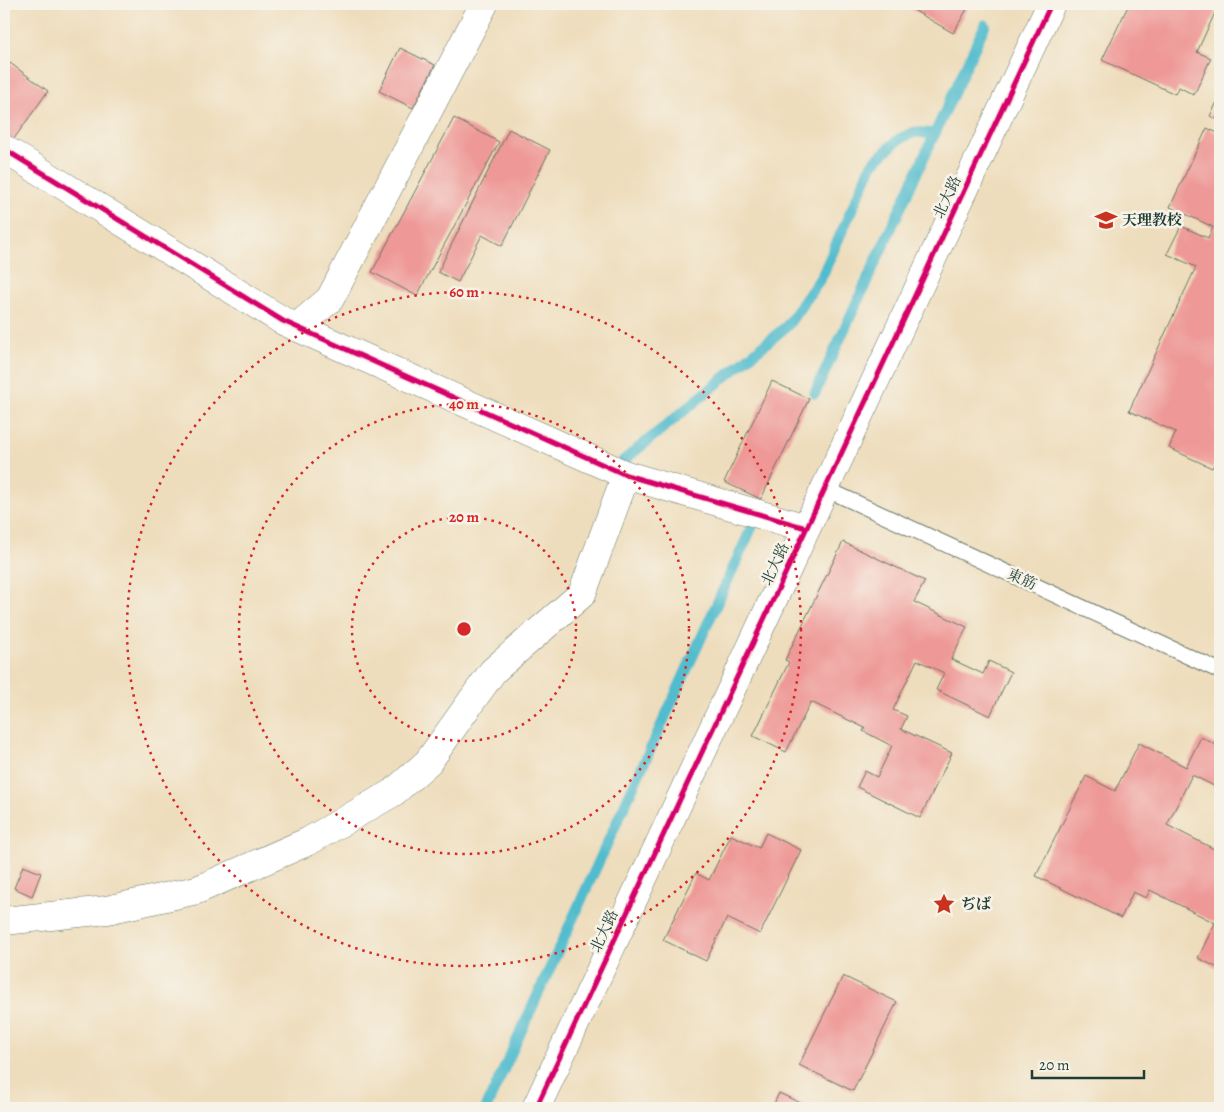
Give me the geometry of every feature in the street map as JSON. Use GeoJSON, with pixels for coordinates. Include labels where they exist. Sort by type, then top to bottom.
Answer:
{"type":"FeatureCollection","features":[{"type":"Feature","properties":{"kind":"street"},"geometry":{"type":"LineString","coordinates":[[297,327],[330,299],[484,4]]}},
{"type":"Feature","properties":{"kind":"street","name":"北大路"},"geometry":{"type":"LineString","coordinates":[[536,1108],[1051,4]]}},
{"type":"Feature","properties":{"kind":"street"},"geometry":{"type":"LineString","coordinates":[[4,149],[283,321],[626,475],[806,528]]}},
{"type":"Feature","properties":{"kind":"street"},"geometry":{"type":"LineString","coordinates":[[4,921],[107,910],[196,890],[309,841],[394,792],[428,762],[493,671],[582,594],[626,475]]}},
{"type":"Feature","properties":{"kind":"lane","name":"東筋"},"geometry":{"type":"LineString","coordinates":[[824,488],[1220,671]]}},
{"type":"Feature","properties":{"kind":"building"},"geometry":{"type":"Polygon","coordinates":[[[903,4],[970,4],[953,33],[903,4]]]}},
{"type":"Feature","properties":{"kind":"building"},"geometry":{"type":"Polygon","coordinates":[[[1129,4],[1219,4],[1197,52],[1211,58],[1194,95],[1179,87],[1175,94],[1102,60],[1129,4]]]}},
{"type":"Feature","properties":{"kind":"building"},"geometry":{"type":"Polygon","coordinates":[[[400,48],[435,65],[413,108],[379,91],[400,48]]]}},
{"type":"Feature","properties":{"kind":"building"},"geometry":{"type":"Polygon","coordinates":[[[10,63],[48,91],[11,143],[4,138],[4,73],[10,63]]]}},
{"type":"Feature","properties":{"kind":"building"},"geometry":{"type":"Polygon","coordinates":[[[1217,102],[1220,104],[1220,121],[1210,116],[1217,102]]]}},
{"type":"Feature","properties":{"kind":"building"},"geometry":{"type":"Polygon","coordinates":[[[454,118],[499,142],[417,296],[372,272],[454,118]]]}},
{"type":"Feature","properties":{"kind":"building"},"geometry":{"type":"Polygon","coordinates":[[[1207,128],[1220,134],[1220,454],[1212,468],[1169,448],[1176,432],[1129,411],[1196,267],[1167,254],[1181,226],[1208,238],[1213,227],[1170,207],[1207,128]]]}},
{"type":"Feature","properties":{"kind":"building"},"geometry":{"type":"Polygon","coordinates":[[[509,129],[550,150],[502,246],[482,235],[458,282],[438,272],[509,129]]]}},
{"type":"Feature","properties":{"kind":"building"},"geometry":{"type":"Polygon","coordinates":[[[772,381],[809,399],[761,499],[724,482],[772,381]]]}},
{"type":"Feature","properties":{"kind":"building"},"geometry":{"type":"Polygon","coordinates":[[[843,542],[925,581],[914,602],[967,627],[951,659],[983,674],[989,661],[1011,672],[990,716],[936,690],[944,673],[917,660],[893,710],[907,716],[901,729],[952,753],[920,818],[857,787],[865,771],[877,777],[892,746],[863,731],[865,728],[811,702],[786,752],[753,736],[789,662],[785,660],[843,542]]]}},
{"type":"Feature","properties":{"kind":"building"},"geometry":{"type":"Polygon","coordinates":[[[1201,737],[1220,747],[1220,789],[1192,775],[1167,825],[1220,852],[1220,969],[1198,958],[1215,923],[1150,890],[1146,898],[1133,892],[1121,918],[1036,876],[1086,776],[1115,791],[1139,743],[1186,767],[1201,737]]]}},
{"type":"Feature","properties":{"kind":"building"},"geometry":{"type":"Polygon","coordinates":[[[766,833],[801,850],[760,934],[727,918],[706,961],[663,940],[696,873],[709,880],[731,835],[759,848],[766,833]]]}},
{"type":"Feature","properties":{"kind":"building"},"geometry":{"type":"Polygon","coordinates":[[[23,866],[41,873],[32,896],[14,888],[23,866]]]}},
{"type":"Feature","properties":{"kind":"building"},"geometry":{"type":"Polygon","coordinates":[[[843,976],[897,1002],[853,1091],[799,1065],[843,976]]]}},
{"type":"Feature","properties":{"kind":"building"},"geometry":{"type":"Polygon","coordinates":[[[779,1093],[811,1108],[772,1108],[779,1093]]]}},
{"type":"Feature","properties":{"kind":"waterway"},"geometry":{"type":"LineString","coordinates":[[815,393],[985,25]]}},
{"type":"Feature","properties":{"kind":"waterway"},"geometry":{"type":"LineString","coordinates":[[623,461],[787,326],[822,276],[872,164],[899,139],[915,132],[935,134]]}},
{"type":"Feature","properties":{"kind":"waterway"},"geometry":{"type":"LineString","coordinates":[[486,1108],[752,527]]}},
{"type":"Feature","properties":{"kind":"cycle path"},"geometry":{"type":"LineString","coordinates":[[536,1108],[1051,4]]}},
{"type":"Feature","properties":{"kind":"cycle path"},"geometry":{"type":"LineString","coordinates":[[4,149],[283,321],[626,475],[806,528]]}},
{"type":"Feature","properties":{"kind":"place","name":"天理教校"},"geometry":{"type":"Point","coordinates":[1106,220]}},
{"type":"Feature","properties":{"kind":"place","name":"ぢば"},"geometry":{"type":"Point","coordinates":[944,904]}}]}
